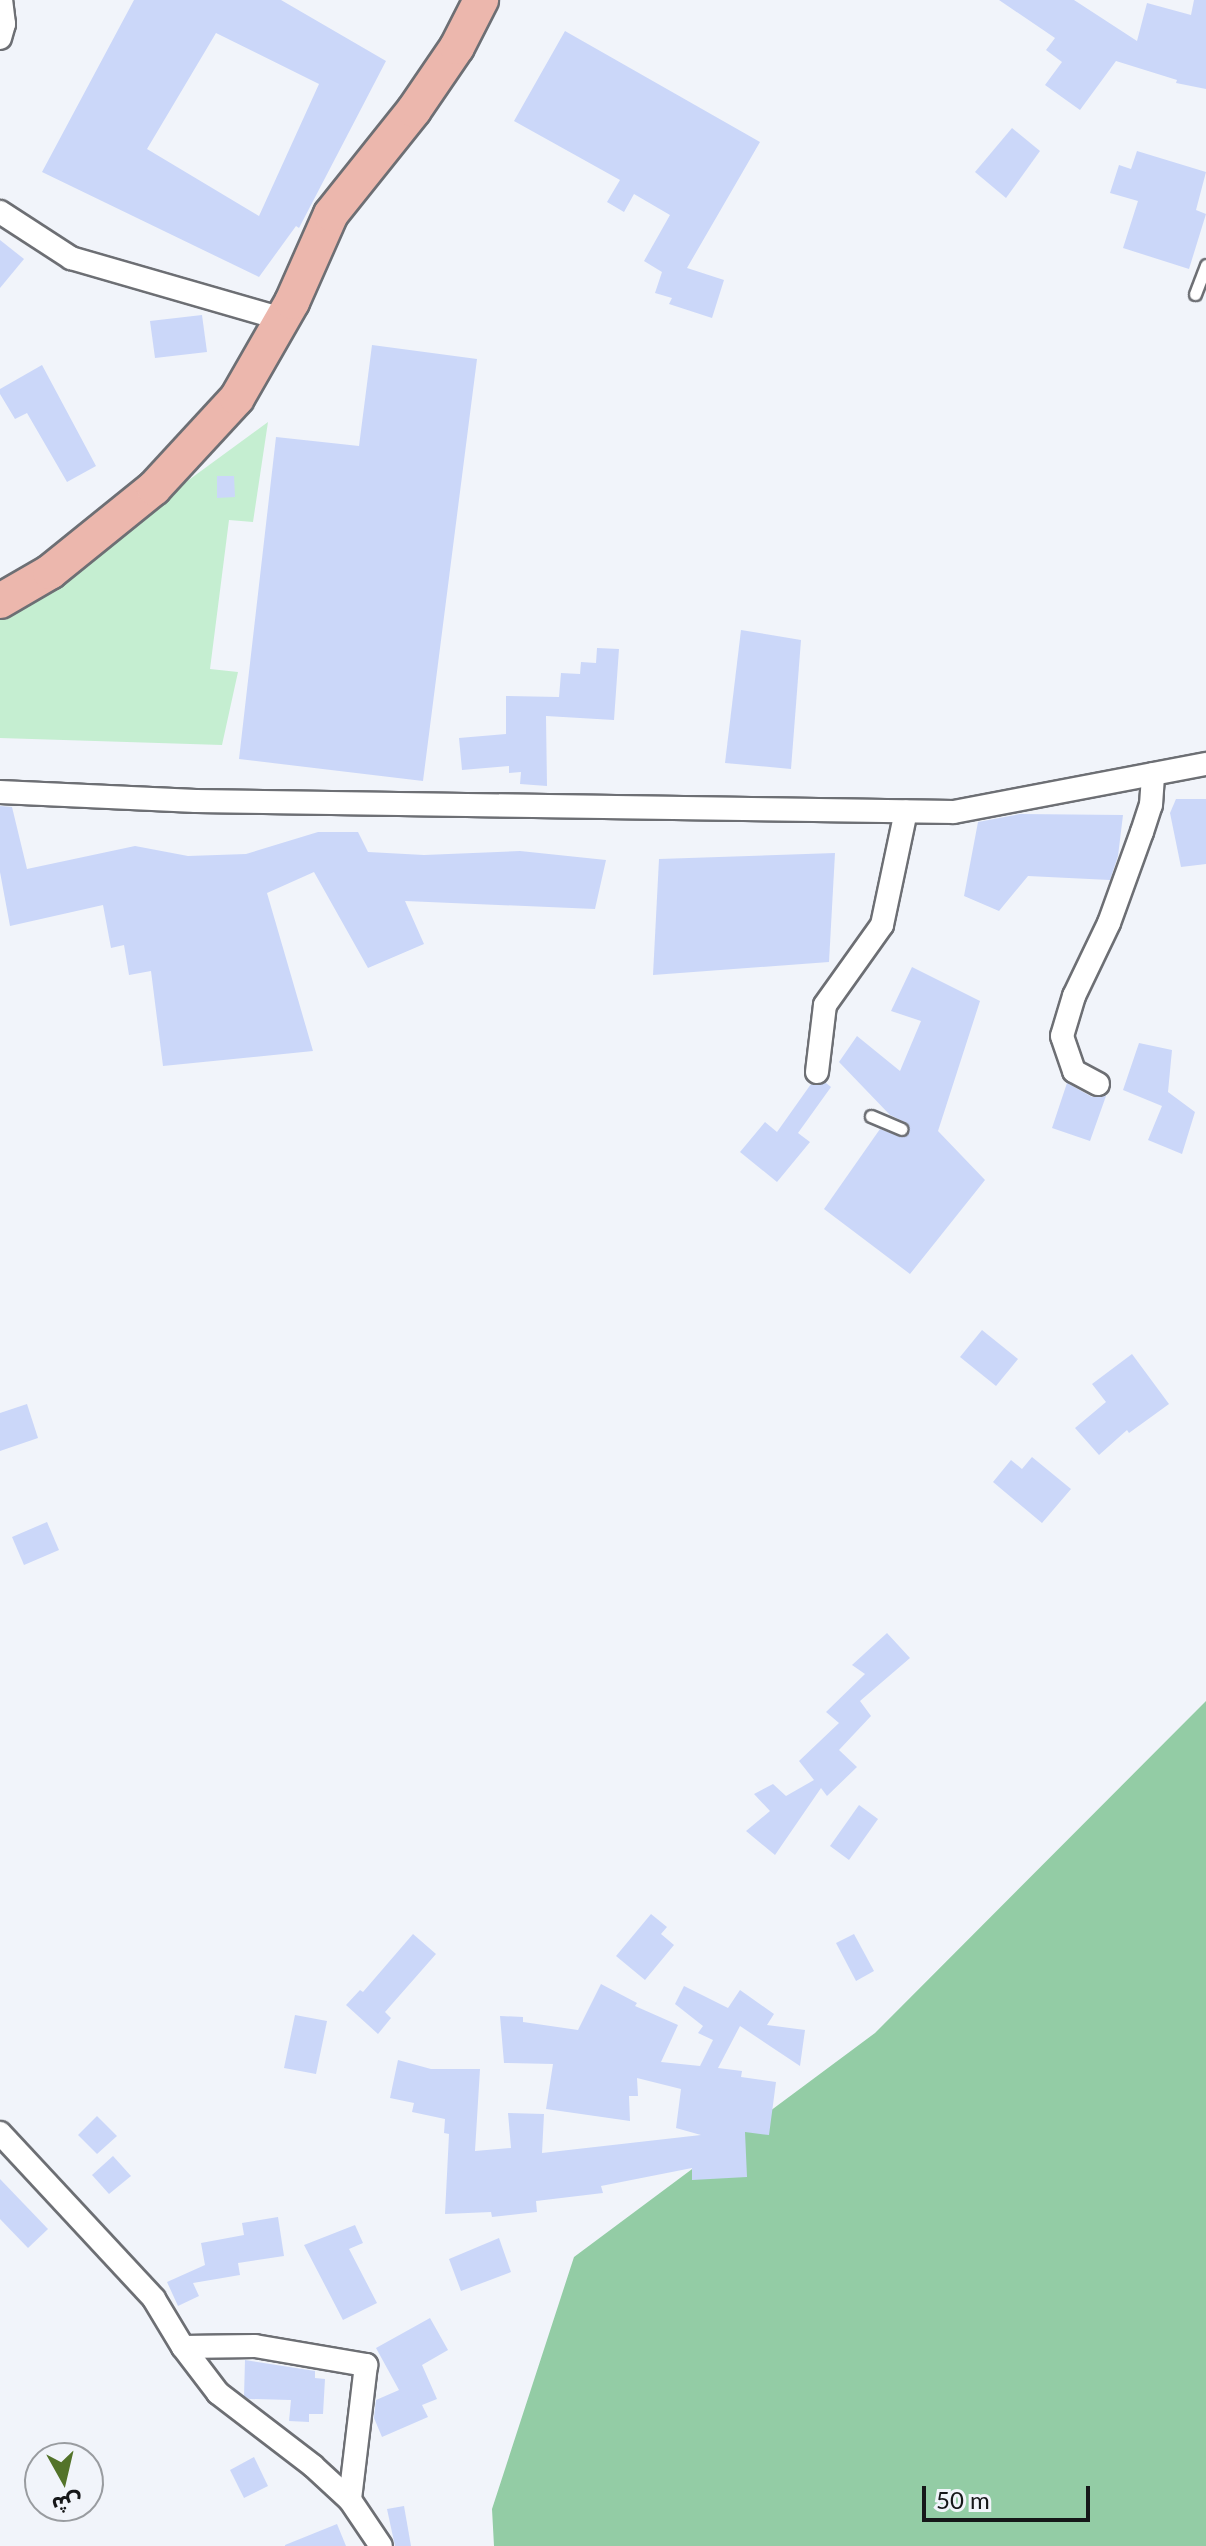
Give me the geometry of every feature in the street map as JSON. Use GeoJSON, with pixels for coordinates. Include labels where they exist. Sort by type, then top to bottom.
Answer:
{"type":"FeatureCollection","features":[{"type":"Feature","properties":{"kind":"main road"},"geometry":{"type":"LineString","coordinates":[[0,601],[50,572],[154,488],[237,398],[283,319],[331,214],[414,110],[457,47],[481,0]]}},
{"type":"Feature","properties":{"kind":"street"},"geometry":{"type":"LineString","coordinates":[[0,38],[4,24],[1,0]]}},
{"type":"Feature","properties":{"kind":"street"},"geometry":{"type":"LineString","coordinates":[[0,212],[71,258],[283,319]]}},
{"type":"Feature","properties":{"kind":"street"},"geometry":{"type":"LineString","coordinates":[[0,792],[196,801],[954,812],[1206,764]]}},
{"type":"Feature","properties":{"kind":"street"},"geometry":{"type":"LineString","coordinates":[[1098,1084],[1074,1071],[1062,1036],[1074,996],[1109,923],[1142,832],[1151,805],[1153,774]]}},
{"type":"Feature","properties":{"kind":"street"},"geometry":{"type":"LineString","coordinates":[[817,1072],[825,1005],[882,925],[906,811]]}},
{"type":"Feature","properties":{"kind":"street"},"geometry":{"type":"LineString","coordinates":[[0,2133],[154,2299],[183,2347],[218,2393],[313,2466],[350,2500],[381,2546]]}},
{"type":"Feature","properties":{"kind":"street"},"geometry":{"type":"LineString","coordinates":[[183,2347],[255,2346],[366,2365],[350,2500]]}},
{"type":"Feature","properties":{"kind":"lane"},"geometry":{"type":"LineString","coordinates":[[1195,294],[1206,265]]}},
{"type":"Feature","properties":{"kind":"lane"},"geometry":{"type":"LineString","coordinates":[[871,1116],[901,1129]]}},
{"type":"Feature","properties":{"kind":"green space"},"geometry":{"type":"Polygon","coordinates":[[[268,422],[253,522],[229,520],[210,669],[238,672],[222,745],[0,738],[0,618],[268,422]]]}},
{"type":"Feature","properties":{"kind":"green space"},"geometry":{"type":"Polygon","coordinates":[[[1206,1701],[1206,2546],[494,2546],[492,2509],[574,2257],[875,2033],[1206,1701]]]}},
{"type":"Feature","properties":{"kind":"building"},"geometry":{"type":"Polygon","coordinates":[[[134,0],[281,0],[386,61],[299,228],[296,226],[259,277],[42,172],[134,0]],[[216,33],[147,149],[259,216],[319,84],[216,33]]]}},
{"type":"Feature","properties":{"kind":"building"},"geometry":{"type":"Polygon","coordinates":[[[999,0],[1074,0],[1137,41],[1147,3],[1191,15],[1194,0],[1206,0],[1206,89],[1176,83],[1177,80],[1116,61],[1080,110],[1045,85],[1062,62],[1046,50],[1055,38],[999,0]]]}},
{"type":"Feature","properties":{"kind":"building"},"geometry":{"type":"Polygon","coordinates":[[[565,31],[760,142],[687,268],[724,280],[712,318],[669,304],[672,298],[655,293],[662,272],[644,261],[670,215],[634,194],[624,212],[607,202],[620,180],[514,121],[565,31]]]}},
{"type":"Feature","properties":{"kind":"building"},"geometry":{"type":"Polygon","coordinates":[[[1012,128],[1040,151],[1006,198],[975,172],[1012,128]]]}},
{"type":"Feature","properties":{"kind":"building"},"geometry":{"type":"Polygon","coordinates":[[[1137,151],[1206,172],[1196,210],[1206,214],[1189,269],[1123,248],[1138,201],[1110,193],[1119,165],[1131,169],[1137,151]]]}},
{"type":"Feature","properties":{"kind":"building"},"geometry":{"type":"Polygon","coordinates":[[[0,240],[24,259],[0,288],[0,240]]]}},
{"type":"Feature","properties":{"kind":"building"},"geometry":{"type":"Polygon","coordinates":[[[202,315],[207,352],[155,358],[150,321],[202,315]]]}},
{"type":"Feature","properties":{"kind":"building"},"geometry":{"type":"Polygon","coordinates":[[[372,345],[477,359],[423,781],[239,759],[276,437],[359,446],[372,345]]]}},
{"type":"Feature","properties":{"kind":"building"},"geometry":{"type":"Polygon","coordinates":[[[42,365],[96,466],[67,482],[27,413],[15,419],[0,394],[0,389],[42,365]]]}},
{"type":"Feature","properties":{"kind":"building"},"geometry":{"type":"Polygon","coordinates":[[[217,476],[234,476],[235,497],[217,498],[217,476]]]}},
{"type":"Feature","properties":{"kind":"building"},"geometry":{"type":"Polygon","coordinates":[[[741,630],[801,640],[791,769],[725,763],[741,630]]]}},
{"type":"Feature","properties":{"kind":"building"},"geometry":{"type":"Polygon","coordinates":[[[597,648],[619,649],[614,720],[546,716],[547,786],[520,784],[521,772],[509,773],[509,766],[462,770],[459,738],[506,734],[506,696],[559,697],[561,673],[580,674],[581,662],[596,663],[597,648]]]}},
{"type":"Feature","properties":{"kind":"building"},"geometry":{"type":"Polygon","coordinates":[[[1176,799],[1206,799],[1206,864],[1181,867],[1170,813],[1176,799]]]}},
{"type":"Feature","properties":{"kind":"building"},"geometry":{"type":"Polygon","coordinates":[[[0,806],[12,807],[27,869],[135,846],[188,856],[246,854],[318,832],[358,832],[368,852],[424,855],[520,851],[606,860],[595,909],[405,901],[424,944],[368,968],[314,872],[267,893],[313,1051],[163,1066],[151,971],[129,975],[124,945],[111,948],[103,905],[10,926],[0,872],[0,806]]]}},
{"type":"Feature","properties":{"kind":"building"},"geometry":{"type":"Polygon","coordinates":[[[1020,814],[1123,815],[1118,856],[1110,880],[1028,876],[999,911],[964,896],[978,822],[1020,814]]]}},
{"type":"Feature","properties":{"kind":"building"},"geometry":{"type":"Polygon","coordinates":[[[835,853],[829,962],[653,975],[659,859],[835,853]]]}},
{"type":"Feature","properties":{"kind":"building"},"geometry":{"type":"Polygon","coordinates":[[[912,967],[980,1001],[938,1131],[985,1180],[910,1274],[824,1209],[880,1129],[901,1137],[909,1132],[907,1123],[890,1115],[839,1062],[857,1036],[900,1071],[921,1021],[891,1011],[912,967]]]}},
{"type":"Feature","properties":{"kind":"building"},"geometry":{"type":"Polygon","coordinates":[[[1139,1043],[1172,1050],[1168,1092],[1195,1112],[1182,1154],[1148,1140],[1162,1106],[1123,1090],[1139,1043]]]}},
{"type":"Feature","properties":{"kind":"building"},"geometry":{"type":"Polygon","coordinates":[[[826,1083],[831,1087],[798,1133],[810,1142],[777,1182],[740,1152],[765,1122],[777,1132],[811,1084],[826,1083]]]}},
{"type":"Feature","properties":{"kind":"building"},"geometry":{"type":"Polygon","coordinates":[[[1067,1083],[1092,1097],[1106,1096],[1090,1141],[1052,1128],[1067,1083]]]}},
{"type":"Feature","properties":{"kind":"building"},"geometry":{"type":"Polygon","coordinates":[[[982,1330],[1018,1359],[996,1386],[960,1357],[982,1330]]]}},
{"type":"Feature","properties":{"kind":"building"},"geometry":{"type":"Polygon","coordinates":[[[1132,1354],[1169,1404],[1129,1433],[1127,1430],[1099,1455],[1075,1428],[1106,1402],[1092,1384],[1132,1354]]]}},
{"type":"Feature","properties":{"kind":"building"},"geometry":{"type":"Polygon","coordinates":[[[27,1404],[38,1438],[0,1451],[0,1413],[27,1404]]]}},
{"type":"Feature","properties":{"kind":"building"},"geometry":{"type":"Polygon","coordinates":[[[1032,1457],[1071,1489],[1042,1523],[993,1482],[1011,1460],[1022,1469],[1032,1457]]]}},
{"type":"Feature","properties":{"kind":"building"},"geometry":{"type":"Polygon","coordinates":[[[47,1522],[59,1550],[24,1565],[12,1537],[47,1522]]]}},
{"type":"Feature","properties":{"kind":"building"},"geometry":{"type":"Polygon","coordinates":[[[887,1633],[910,1658],[860,1701],[871,1716],[839,1750],[857,1767],[827,1796],[821,1788],[775,1855],[746,1831],[770,1811],[754,1794],[773,1784],[786,1796],[814,1780],[799,1761],[839,1723],[826,1712],[865,1674],[852,1665],[887,1633]]]}},
{"type":"Feature","properties":{"kind":"building"},"geometry":{"type":"Polygon","coordinates":[[[859,1805],[878,1819],[849,1860],[830,1846],[859,1805]]]}},
{"type":"Feature","properties":{"kind":"building"},"geometry":{"type":"Polygon","coordinates":[[[651,1914],[667,1927],[661,1934],[674,1945],[645,1980],[616,1956],[651,1914]]]}},
{"type":"Feature","properties":{"kind":"building"},"geometry":{"type":"Polygon","coordinates":[[[413,1934],[436,1954],[385,2012],[391,2018],[378,2034],[346,2005],[360,1990],[363,1992],[413,1934]]]}},
{"type":"Feature","properties":{"kind":"building"},"geometry":{"type":"Polygon","coordinates":[[[854,1934],[874,1971],[856,1981],[836,1943],[854,1934]]]}},
{"type":"Feature","properties":{"kind":"building"},"geometry":{"type":"Polygon","coordinates":[[[601,1984],[637,2003],[635,2006],[678,2025],[661,2062],[700,2066],[713,2040],[698,2033],[703,2026],[675,2004],[684,1986],[728,2008],[740,1990],[774,2014],[767,2025],[805,2030],[800,2066],[740,2026],[718,2068],[742,2071],[741,2077],[776,2082],[769,2135],[745,2132],[747,2177],[692,2180],[692,2168],[601,2186],[603,2193],[536,2201],[537,2212],[492,2217],[491,2212],[445,2214],[449,2134],[444,2133],[445,2119],[412,2112],[414,2103],[390,2098],[398,2060],[431,2069],[480,2069],[475,2151],[511,2148],[508,2113],[544,2114],[542,2153],[701,2135],[676,2128],[681,2089],[637,2078],[638,2096],[629,2096],[630,2121],[546,2109],[553,2064],[504,2063],[500,2016],[523,2017],[523,2022],[578,2030],[601,1984]]]}},
{"type":"Feature","properties":{"kind":"building"},"geometry":{"type":"Polygon","coordinates":[[[295,2015],[327,2021],[316,2074],[284,2068],[295,2015]]]}},
{"type":"Feature","properties":{"kind":"building"},"geometry":{"type":"Polygon","coordinates":[[[97,2116],[117,2136],[97,2154],[78,2135],[97,2116]]]}},
{"type":"Feature","properties":{"kind":"building"},"geometry":{"type":"Polygon","coordinates":[[[113,2156],[131,2176],[109,2194],[92,2175],[113,2156]]]}},
{"type":"Feature","properties":{"kind":"building"},"geometry":{"type":"Polygon","coordinates":[[[0,2179],[48,2229],[28,2248],[0,2219],[0,2179]]]}},
{"type":"Feature","properties":{"kind":"building"},"geometry":{"type":"Polygon","coordinates":[[[278,2217],[284,2256],[238,2263],[240,2275],[193,2283],[199,2296],[178,2306],[167,2282],[205,2265],[201,2243],[244,2235],[242,2223],[278,2217]]]}},
{"type":"Feature","properties":{"kind":"building"},"geometry":{"type":"Polygon","coordinates":[[[355,2225],[363,2243],[349,2249],[377,2303],[343,2320],[304,2245],[355,2225]]]}},
{"type":"Feature","properties":{"kind":"building"},"geometry":{"type":"Polygon","coordinates":[[[499,2238],[511,2272],[461,2291],[449,2259],[499,2238]]]}},
{"type":"Feature","properties":{"kind":"building"},"geometry":{"type":"Polygon","coordinates":[[[430,2318],[448,2350],[422,2365],[437,2399],[422,2405],[428,2417],[382,2437],[374,2418],[376,2400],[399,2390],[376,2348],[430,2318]]]}},
{"type":"Feature","properties":{"kind":"building"},"geometry":{"type":"Polygon","coordinates":[[[245,2360],[315,2371],[315,2378],[325,2379],[323,2414],[309,2414],[309,2422],[289,2421],[291,2400],[249,2399],[244,2396],[245,2360]]]}},
{"type":"Feature","properties":{"kind":"building"},"geometry":{"type":"Polygon","coordinates":[[[254,2457],[268,2486],[244,2498],[230,2470],[254,2457]]]}},
{"type":"Feature","properties":{"kind":"building"},"geometry":{"type":"Polygon","coordinates":[[[404,2506],[411,2546],[395,2546],[387,2509],[404,2506]]]}},
{"type":"Feature","properties":{"kind":"building"},"geometry":{"type":"Polygon","coordinates":[[[337,2524],[346,2546],[285,2546],[285,2545],[337,2524]]]}}]}
